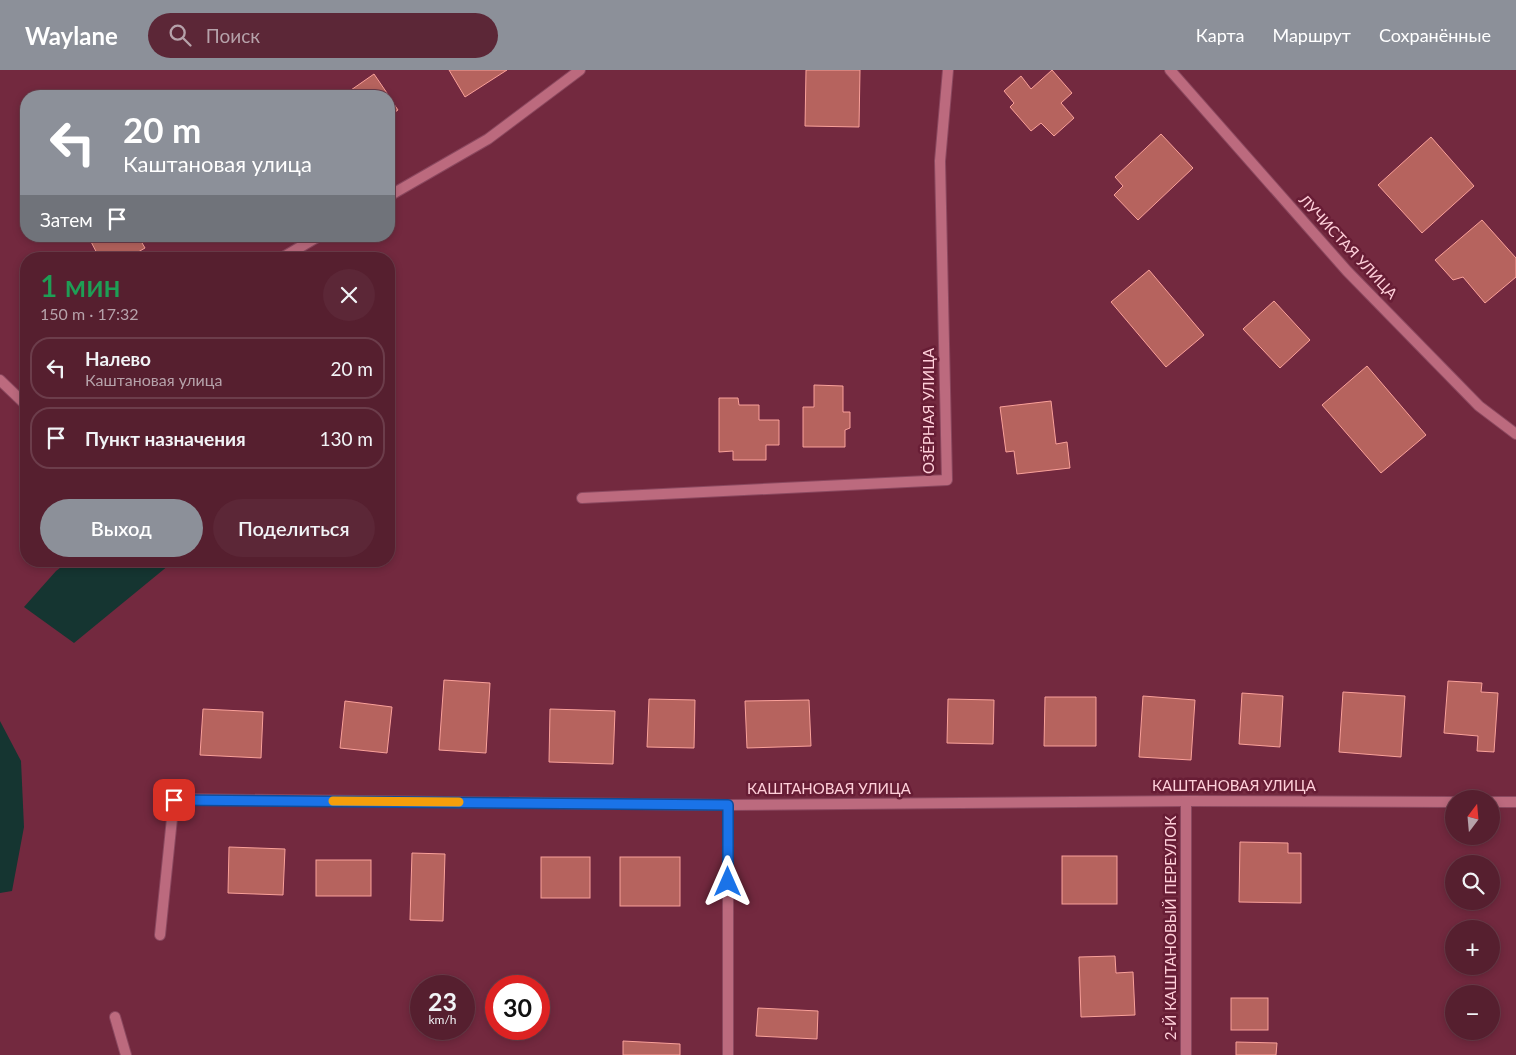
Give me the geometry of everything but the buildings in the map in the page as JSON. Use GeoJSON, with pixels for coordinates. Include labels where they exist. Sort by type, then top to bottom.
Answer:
{"type":"FeatureCollection","features":[{"type":"Feature","properties":{"kind":"street"},"geometry":{"type":"LineString","coordinates":[[395,193],[488,140],[580,70]]}},
{"type":"Feature","properties":{"kind":"street","name":"ОЗЁРНАЯ УЛИЦА"},"geometry":{"type":"LineString","coordinates":[[582,498],[947,480],[940,160],[948,70]]}},
{"type":"Feature","properties":{"kind":"street","name":"ЛУЧИСТАЯ УЛИЦА"},"geometry":{"type":"LineString","coordinates":[[1170,70],[1347,271],[1479,406],[1516,434]]}},
{"type":"Feature","properties":{"kind":"street"},"geometry":{"type":"LineString","coordinates":[[292,252],[309,242]]}},
{"type":"Feature","properties":{"kind":"street"},"geometry":{"type":"LineString","coordinates":[[0,380],[20,398]]}},
{"type":"Feature","properties":{"kind":"street","name":"КАШТАНОВАЯ УЛИЦА"},"geometry":{"type":"LineString","coordinates":[[160,935],[174,800],[728,805],[1186,801],[1445,802]]}},
{"type":"Feature","properties":{"kind":"street","name":"2-Й КАШТАНОВЫЙ ПЕРЕУЛОК"},"geometry":{"type":"LineString","coordinates":[[1186,801],[1186,1055]]}},
{"type":"Feature","properties":{"kind":"street"},"geometry":{"type":"LineString","coordinates":[[1500,802],[1516,802]]}},
{"type":"Feature","properties":{"kind":"street"},"geometry":{"type":"LineString","coordinates":[[728,805],[728,1055]]}},
{"type":"Feature","properties":{"kind":"street"},"geometry":{"type":"LineString","coordinates":[[115,1017],[126,1055]]}},
{"type":"Feature","properties":{"kind":"water"},"geometry":{"type":"Polygon","coordinates":[[[61,567],[167,567],[74,643],[24,607],[61,567]]]}},
{"type":"Feature","properties":{"kind":"water"},"geometry":{"type":"Polygon","coordinates":[[[0,721],[21,761],[24,827],[12,891],[0,893],[0,721]]]}},
{"type":"Feature","properties":{"kind":"slow traffic"},"geometry":{"type":"LineString","coordinates":[[333,801],[459,802]]}},
{"type":"Feature","properties":{"kind":"route"},"geometry":{"type":"LineString","coordinates":[[174,800],[728,805],[728,882]]}}]}
